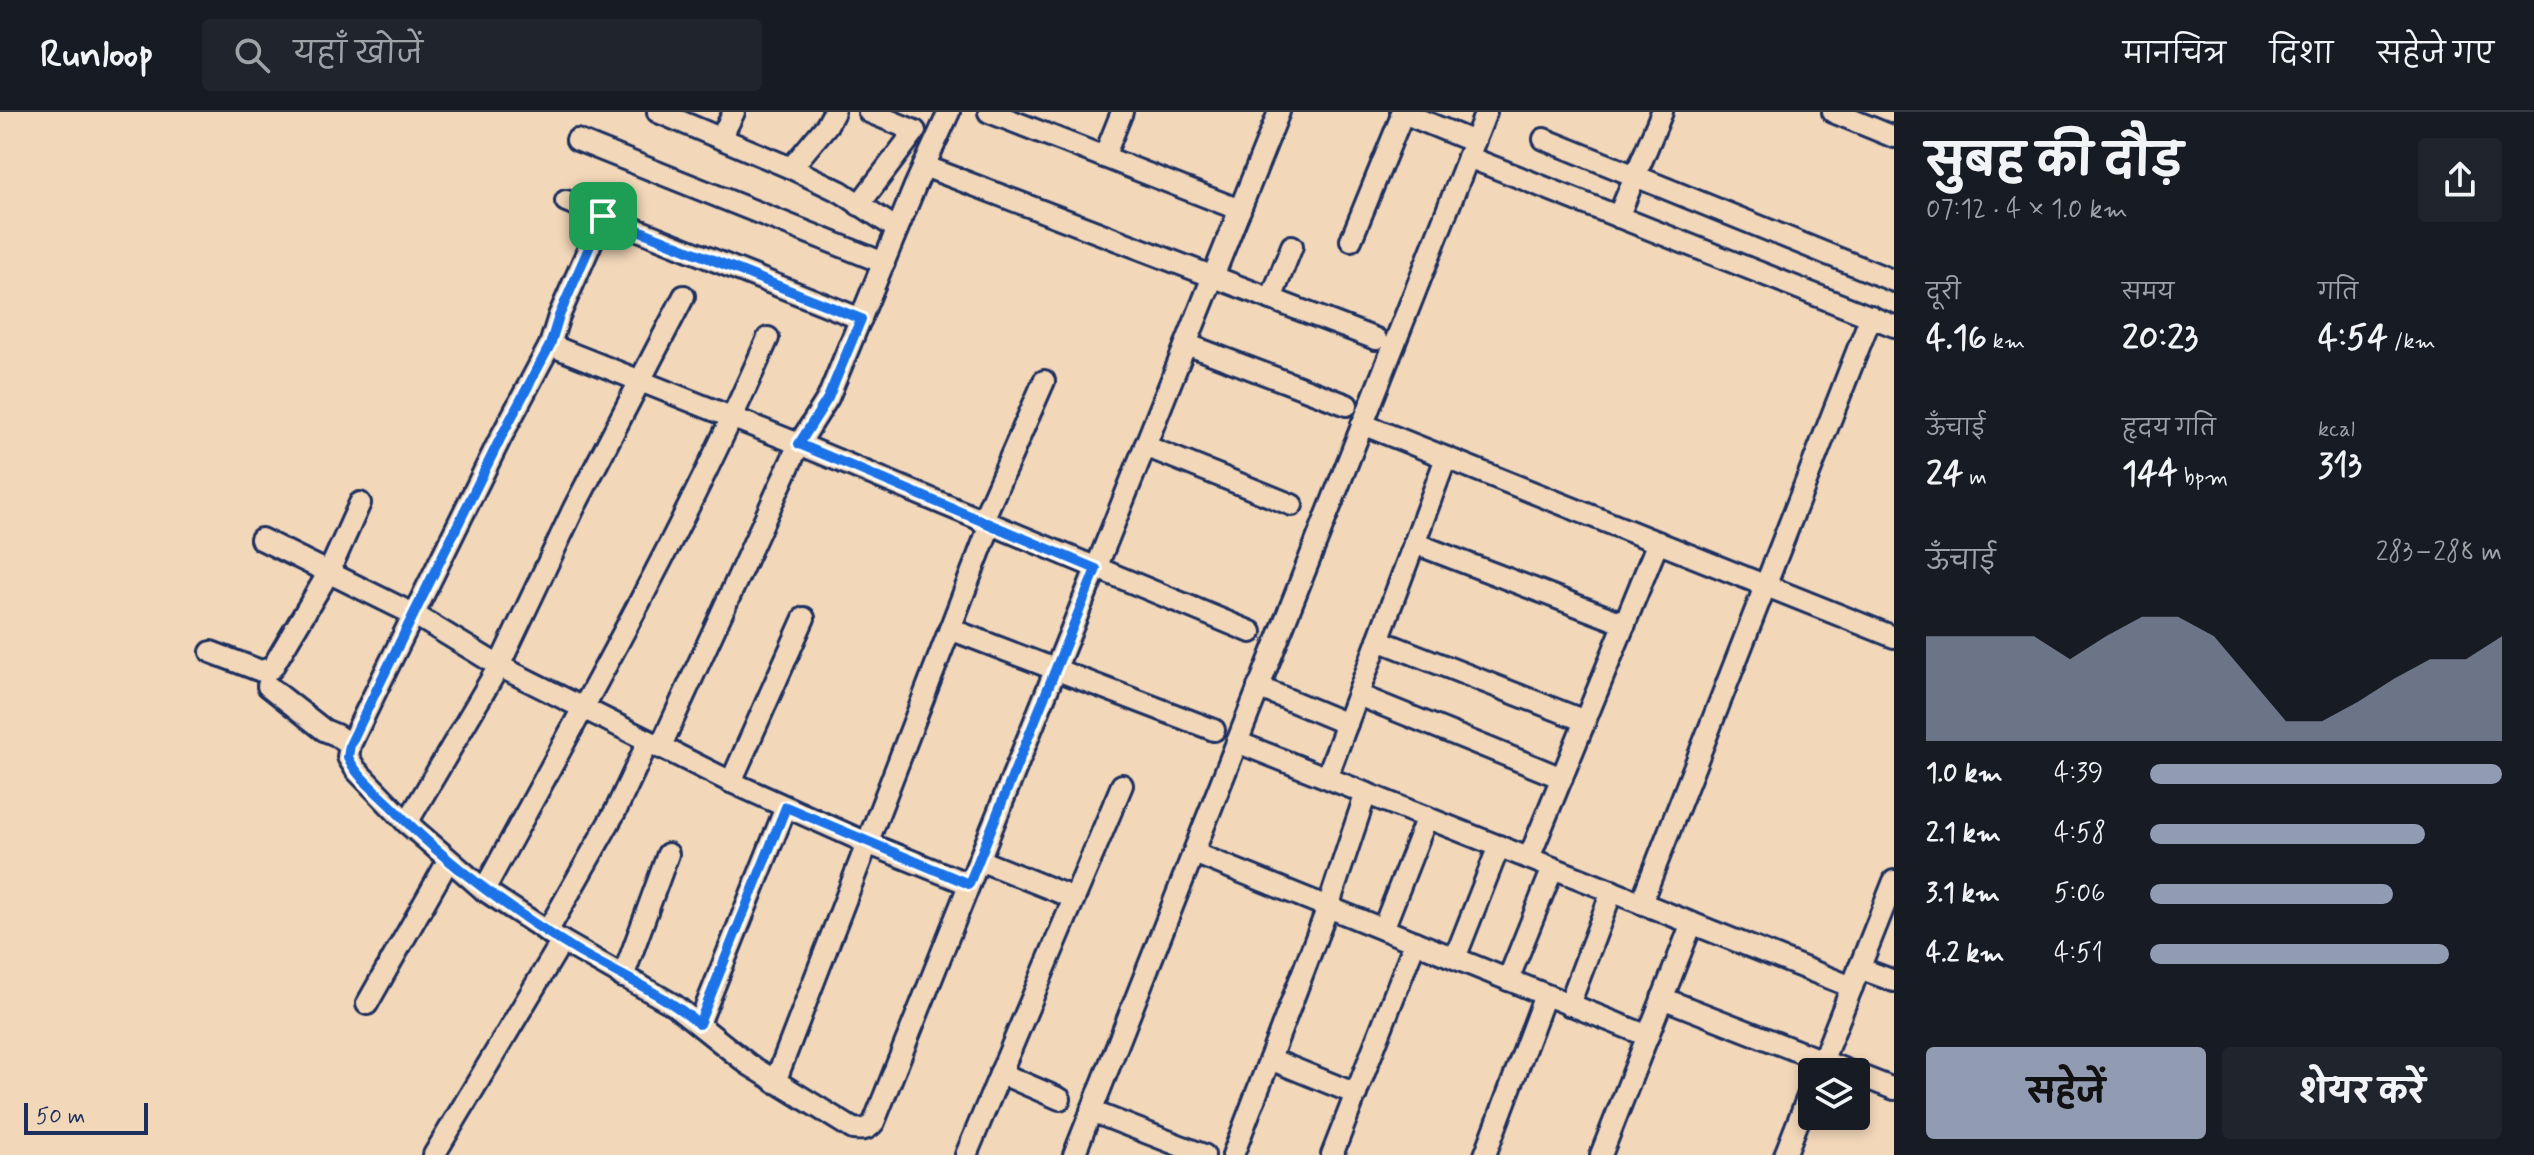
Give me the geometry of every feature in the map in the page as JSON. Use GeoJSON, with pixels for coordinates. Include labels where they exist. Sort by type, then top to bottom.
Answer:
{"type":"FeatureCollection","features":[{"type":"Feature","properties":{"kind":"street"},"geometry":{"type":"LineString","coordinates":[[658,112],[841,192],[897,229]]}},
{"type":"Feature","properties":{"kind":"street"},"geometry":{"type":"LineString","coordinates":[[721,138],[734,112]]}},
{"type":"Feature","properties":{"kind":"street"},"geometry":{"type":"LineString","coordinates":[[791,168],[834,112]]}},
{"type":"Feature","properties":{"kind":"street"},"geometry":{"type":"LineString","coordinates":[[859,205],[915,131],[869,112]]}},
{"type":"Feature","properties":{"kind":"street"},"geometry":{"type":"LineString","coordinates":[[434,1155],[554,937],[609,824],[654,745],[799,444],[828,398],[949,112]]}},
{"type":"Feature","properties":{"kind":"street"},"geometry":{"type":"LineString","coordinates":[[989,112],[1240,210]]}},
{"type":"Feature","properties":{"kind":"street"},"geometry":{"type":"LineString","coordinates":[[1104,157],[1122,112]]}},
{"type":"Feature","properties":{"kind":"street"},"geometry":{"type":"LineString","coordinates":[[603,216],[559,316],[550,345],[500,439],[350,745],[348,757],[407,823],[484,890],[554,937],[674,1005],[775,1082],[853,1129],[869,1128],[1279,112]]}},
{"type":"Feature","properties":{"kind":"street"},"geometry":{"type":"LineString","coordinates":[[1351,240],[1402,112],[1471,150],[1618,217],[1894,326]]}},
{"type":"Feature","properties":{"kind":"street"},"geometry":{"type":"LineString","coordinates":[[1074,1155],[1486,112]]}},
{"type":"Feature","properties":{"kind":"street"},"geometry":{"type":"LineString","coordinates":[[1618,217],[1662,112]]}},
{"type":"Feature","properties":{"kind":"street"},"geometry":{"type":"LineString","coordinates":[[1833,112],[1894,137]]}},
{"type":"Feature","properties":{"kind":"street"},"geometry":{"type":"LineString","coordinates":[[1544,139],[1894,281]]}},
{"type":"Feature","properties":{"kind":"street"},"geometry":{"type":"LineString","coordinates":[[577,140],[884,263]]}},
{"type":"Feature","properties":{"kind":"street"},"geometry":{"type":"LineString","coordinates":[[924,166],[1376,339]]}},
{"type":"Feature","properties":{"kind":"street"},"geometry":{"type":"LineString","coordinates":[[566,201],[861,319]]}},
{"type":"Feature","properties":{"kind":"street"},"geometry":{"type":"LineString","coordinates":[[1271,299],[1292,246]]}},
{"type":"Feature","properties":{"kind":"street"},"geometry":{"type":"LineString","coordinates":[[407,823],[499,666],[574,508],[684,296]]}},
{"type":"Feature","properties":{"kind":"street"},"geometry":{"type":"LineString","coordinates":[[1641,903],[1871,316]]}},
{"type":"Feature","properties":{"kind":"street"},"geometry":{"type":"LineString","coordinates":[[484,890],[733,418],[768,338]]}},
{"type":"Feature","properties":{"kind":"street"},"geometry":{"type":"LineString","coordinates":[[1186,344],[1347,405]]}},
{"type":"Feature","properties":{"kind":"street"},"geometry":{"type":"LineString","coordinates":[[550,345],[799,444],[1251,632]]}},
{"type":"Feature","properties":{"kind":"street"},"geometry":{"type":"LineString","coordinates":[[775,1082],[950,629],[986,523],[1044,381]]}},
{"type":"Feature","properties":{"kind":"street"},"geometry":{"type":"LineString","coordinates":[[1362,424],[1894,637]]}},
{"type":"Feature","properties":{"kind":"street"},"geometry":{"type":"LineString","coordinates":[[1145,446],[1292,505]]}},
{"type":"Feature","properties":{"kind":"street"},"geometry":{"type":"LineString","coordinates":[[1327,777],[1446,458]]}},
{"type":"Feature","properties":{"kind":"street"},"geometry":{"type":"LineString","coordinates":[[211,652],[261,671],[270,670],[329,572],[360,503]]}},
{"type":"Feature","properties":{"kind":"street"},"geometry":{"type":"LineString","coordinates":[[261,539],[415,615],[499,666],[654,745],[867,843],[969,884]]}},
{"type":"Feature","properties":{"kind":"street"},"geometry":{"type":"LineString","coordinates":[[1529,858],[1658,542]]}},
{"type":"Feature","properties":{"kind":"street"},"geometry":{"type":"LineString","coordinates":[[1414,543],[1625,624]]}},
{"type":"Feature","properties":{"kind":"street"},"geometry":{"type":"LineString","coordinates":[[731,782],[804,618]]}},
{"type":"Feature","properties":{"kind":"street"},"geometry":{"type":"LineString","coordinates":[[950,629],[1214,730]]}},
{"type":"Feature","properties":{"kind":"street"},"geometry":{"type":"LineString","coordinates":[[1378,640],[1585,721]]}},
{"type":"Feature","properties":{"kind":"street"},"geometry":{"type":"LineString","coordinates":[[268,686],[324,730],[350,745]]}},
{"type":"Feature","properties":{"kind":"street"},"geometry":{"type":"LineString","coordinates":[[1258,687],[1347,724]]}},
{"type":"Feature","properties":{"kind":"street"},"geometry":{"type":"LineString","coordinates":[[1358,695],[1562,778]]}},
{"type":"Feature","properties":{"kind":"street"},"geometry":{"type":"LineString","coordinates":[[1237,742],[1692,923],[1856,977],[1894,981]]}},
{"type":"Feature","properties":{"kind":"street"},"geometry":{"type":"LineString","coordinates":[[966,1155],[1122,785]]}},
{"type":"Feature","properties":{"kind":"street"},"geometry":{"type":"LineString","coordinates":[[1233,1155],[1328,907],[1366,793]]}},
{"type":"Feature","properties":{"kind":"street"},"geometry":{"type":"LineString","coordinates":[[699,1024],[786,807]]}},
{"type":"Feature","properties":{"kind":"street"},"geometry":{"type":"LineString","coordinates":[[1383,929],[1427,817]]}},
{"type":"Feature","properties":{"kind":"street"},"geometry":{"type":"LineString","coordinates":[[1455,958],[1499,846]]}},
{"type":"Feature","properties":{"kind":"street"},"geometry":{"type":"LineString","coordinates":[[1194,853],[1648,1036]]}},
{"type":"Feature","properties":{"kind":"street"},"geometry":{"type":"LineString","coordinates":[[623,977],[668,854]]}},
{"type":"Feature","properties":{"kind":"street"},"geometry":{"type":"LineString","coordinates":[[979,860],[1074,898]]}},
{"type":"Feature","properties":{"kind":"street"},"geometry":{"type":"LineString","coordinates":[[367,1004],[448,861]]}},
{"type":"Feature","properties":{"kind":"street"},"geometry":{"type":"LineString","coordinates":[[1508,980],[1553,868]]}},
{"type":"Feature","properties":{"kind":"street"},"geometry":{"type":"LineString","coordinates":[[1823,1058],[1894,881]]}},
{"type":"Feature","properties":{"kind":"street"},"geometry":{"type":"LineString","coordinates":[[1569,1005],[1612,891]]}},
{"type":"Feature","properties":{"kind":"street"},"geometry":{"type":"LineString","coordinates":[[1604,1154],[1692,923]]}},
{"type":"Feature","properties":{"kind":"street"},"geometry":{"type":"LineString","coordinates":[[1332,1155],[1415,942]]}},
{"type":"Feature","properties":{"kind":"street"},"geometry":{"type":"LineString","coordinates":[[1485,1155],[1545,995]]}},
{"type":"Feature","properties":{"kind":"street"},"geometry":{"type":"LineString","coordinates":[[1662,998],[1801,1058]]}},
{"type":"Feature","properties":{"kind":"street"},"geometry":{"type":"LineString","coordinates":[[1270,1059],[1356,1094]]}},
{"type":"Feature","properties":{"kind":"street"},"geometry":{"type":"LineString","coordinates":[[1000,1073],[1060,1099]]}},
{"type":"Feature","properties":{"kind":"street"},"geometry":{"type":"LineString","coordinates":[[1870,1079],[1894,1089]]}},
{"type":"Feature","properties":{"kind":"street"},"geometry":{"type":"LineString","coordinates":[[1091,1111],[1204,1155]]}},
{"type":"Feature","properties":{"kind":"street"},"geometry":{"type":"LineString","coordinates":[[1785,1155],[1798,1122]]}},
{"type":"Feature","properties":{"kind":"route"},"geometry":{"type":"LineString","coordinates":[[603,216],[861,319],[828,398],[799,444],[1096,569],[969,884],[786,807],[699,1024],[674,1005],[562,941],[484,890],[407,823],[356,770],[348,757],[350,745],[375,693],[500,439],[550,345],[559,316],[603,216]]}}]}
